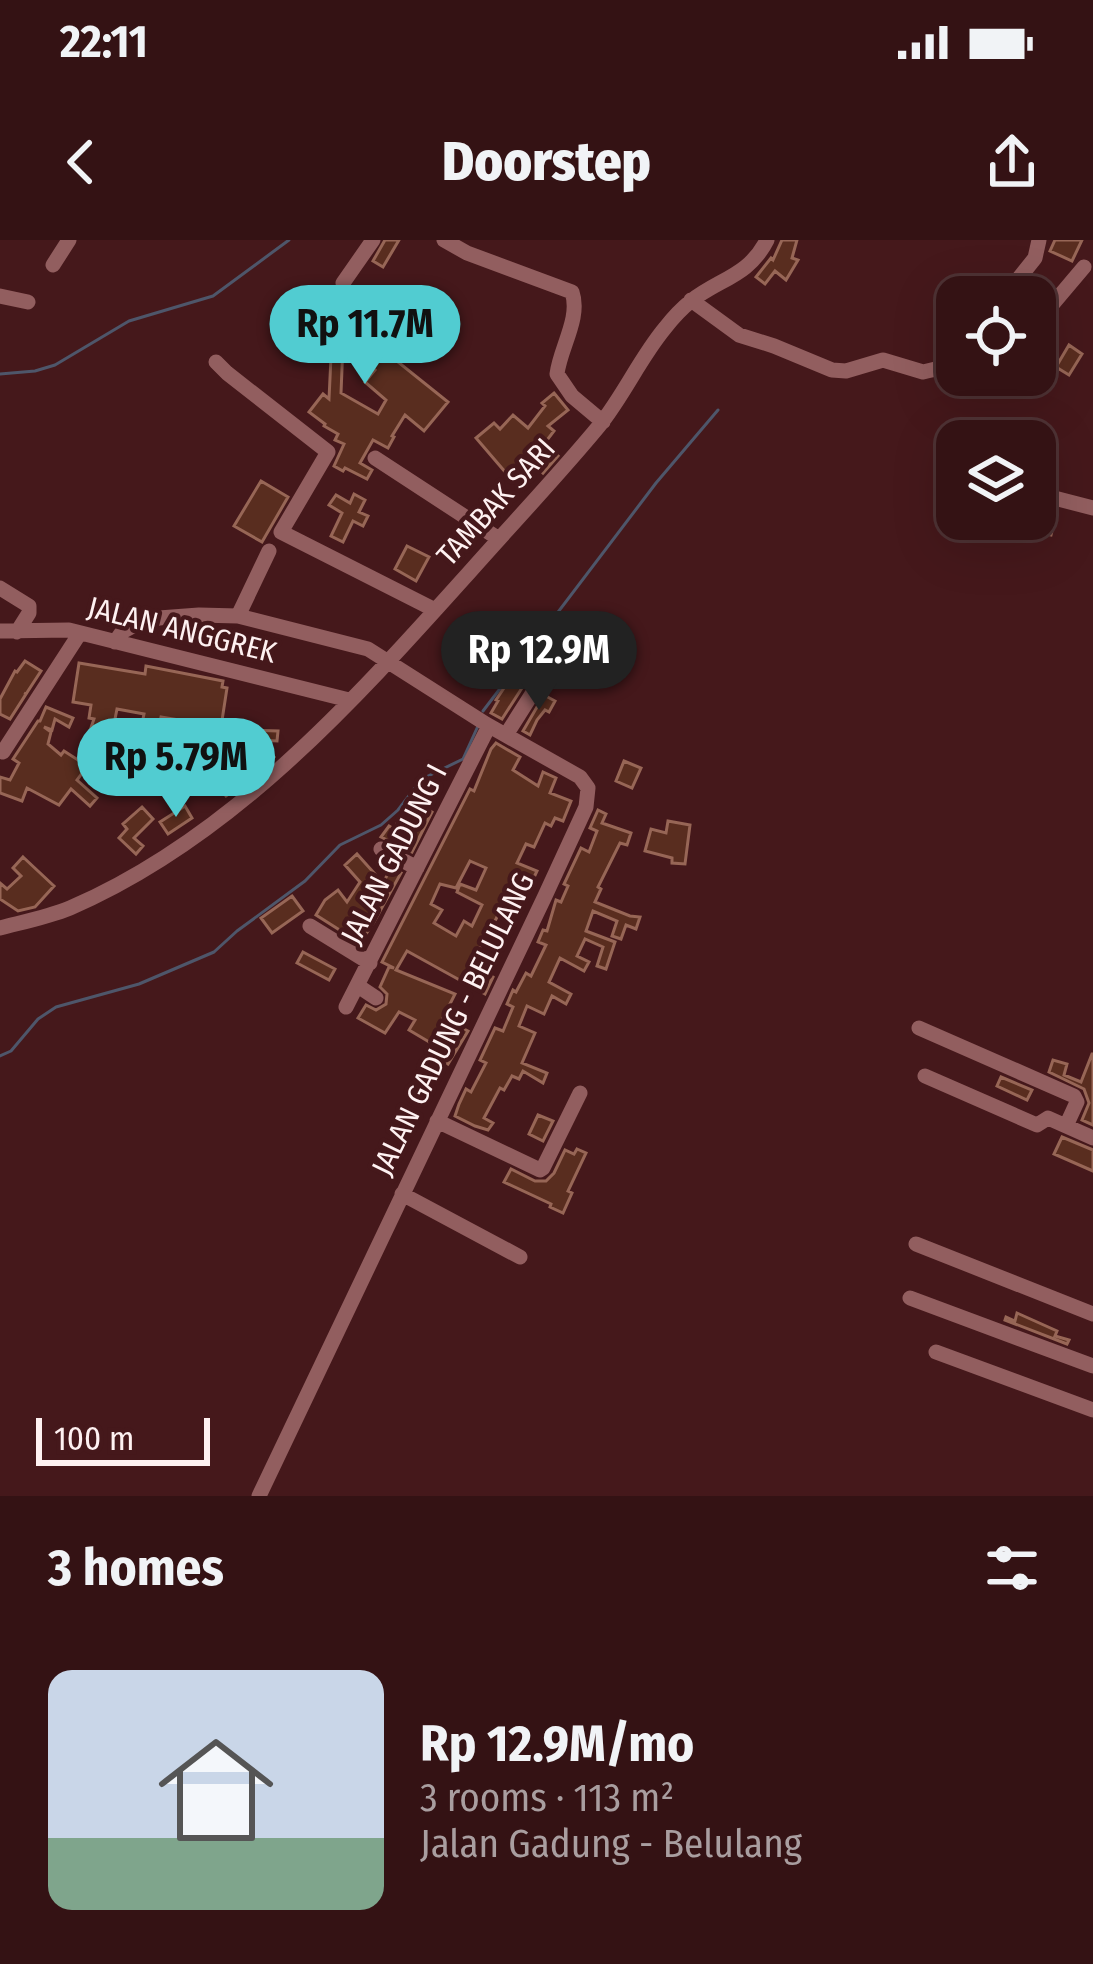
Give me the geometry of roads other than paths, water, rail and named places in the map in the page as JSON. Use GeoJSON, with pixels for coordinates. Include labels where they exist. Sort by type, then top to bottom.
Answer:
{"type":"FeatureCollection","features":[{"type":"Feature","properties":{"kind":"street"},"geometry":{"type":"LineString","coordinates":[[52,265],[69,240]]}},
{"type":"Feature","properties":{"kind":"street"},"geometry":{"type":"LineString","coordinates":[[343,283],[373,240]]}},
{"type":"Feature","properties":{"kind":"street"},"geometry":{"type":"LineString","coordinates":[[444,240],[572,292],[574,311],[557,374],[572,396],[603,422]]}},
{"type":"Feature","properties":{"kind":"street","name":"TAMBAK SARI"},"geometry":{"type":"LineString","coordinates":[[8,926],[66,910],[108,890],[254,790],[389,662],[603,422],[654,342],[692,300],[747,267],[767,240]]}},
{"type":"Feature","properties":{"kind":"street"},"geometry":{"type":"LineString","coordinates":[[1021,276],[1035,258],[1039,240]]}},
{"type":"Feature","properties":{"kind":"street"},"geometry":{"type":"LineString","coordinates":[[1056,300],[1084,267]]}},
{"type":"Feature","properties":{"kind":"street"},"geometry":{"type":"LineString","coordinates":[[0,296],[28,302]]}},
{"type":"Feature","properties":{"kind":"street"},"geometry":{"type":"LineString","coordinates":[[692,300],[725,328],[832,370],[846,371],[883,360],[936,372]]}},
{"type":"Feature","properties":{"kind":"street"},"geometry":{"type":"LineString","coordinates":[[216,362],[328,452],[281,532],[435,610]]}},
{"type":"Feature","properties":{"kind":"street"},"geometry":{"type":"LineString","coordinates":[[375,458],[499,538]]}},
{"type":"Feature","properties":{"kind":"street"},"geometry":{"type":"LineString","coordinates":[[1056,498],[1093,508]]}},
{"type":"Feature","properties":{"kind":"street"},"geometry":{"type":"LineString","coordinates":[[238,616],[269,551]]}},
{"type":"Feature","properties":{"kind":"street"},"geometry":{"type":"LineString","coordinates":[[0,588],[28,606],[29,613],[8,632]]}},
{"type":"Feature","properties":{"kind":"street","name":"JALAN GADUNG - BELULANG"},"geometry":{"type":"LineString","coordinates":[[115,642],[122,632],[160,619],[238,616],[368,649],[587,784],[588,800],[259,1496]]}},
{"type":"Feature","properties":{"kind":"street","name":"JALAN ANGGREK"},"geometry":{"type":"LineString","coordinates":[[8,632],[80,633],[349,700]]}},
{"type":"Feature","properties":{"kind":"street"},"geometry":{"type":"LineString","coordinates":[[3,752],[80,633]]}},
{"type":"Feature","properties":{"kind":"street"},"geometry":{"type":"LineString","coordinates":[[506,735],[532,694]]}},
{"type":"Feature","properties":{"kind":"street","name":"JALAN GADUNG I"},"geometry":{"type":"LineString","coordinates":[[346,1007],[417,868],[483,722]]}},
{"type":"Feature","properties":{"kind":"street"},"geometry":{"type":"LineString","coordinates":[[381,850],[417,868]]}},
{"type":"Feature","properties":{"kind":"street"},"geometry":{"type":"LineString","coordinates":[[1,910],[8,926]]}},
{"type":"Feature","properties":{"kind":"street"},"geometry":{"type":"LineString","coordinates":[[310,926],[370,963]]}},
{"type":"Feature","properties":{"kind":"street"},"geometry":{"type":"LineString","coordinates":[[358,986],[376,998]]}},
{"type":"Feature","properties":{"kind":"street"},"geometry":{"type":"LineString","coordinates":[[919,1028],[1074,1096],[1066,1126]]}},
{"type":"Feature","properties":{"kind":"street"},"geometry":{"type":"LineString","coordinates":[[925,1076],[1036,1125],[1048,1118],[1093,1138]]}},
{"type":"Feature","properties":{"kind":"street"},"geometry":{"type":"LineString","coordinates":[[437,1121],[540,1170],[580,1093]]}},
{"type":"Feature","properties":{"kind":"street"},"geometry":{"type":"LineString","coordinates":[[402,1194],[520,1257]]}},
{"type":"Feature","properties":{"kind":"street"},"geometry":{"type":"LineString","coordinates":[[916,1244],[1093,1314]]}},
{"type":"Feature","properties":{"kind":"street"},"geometry":{"type":"LineString","coordinates":[[910,1298],[1093,1366]]}},
{"type":"Feature","properties":{"kind":"street"},"geometry":{"type":"LineString","coordinates":[[936,1352],[1093,1410]]}},
{"type":"Feature","properties":{"kind":"waterway"},"geometry":{"type":"LineString","coordinates":[[0,374],[55,365],[129,321],[213,296],[289,240]]}},
{"type":"Feature","properties":{"kind":"waterway"},"geometry":{"type":"LineString","coordinates":[[483,711],[656,483],[718,410]]}},
{"type":"Feature","properties":{"kind":"waterway"},"geometry":{"type":"LineString","coordinates":[[0,1056],[56,1007],[139,984],[214,952],[305,881],[340,845],[381,825],[422,779],[463,759],[478,726]]}}]}
